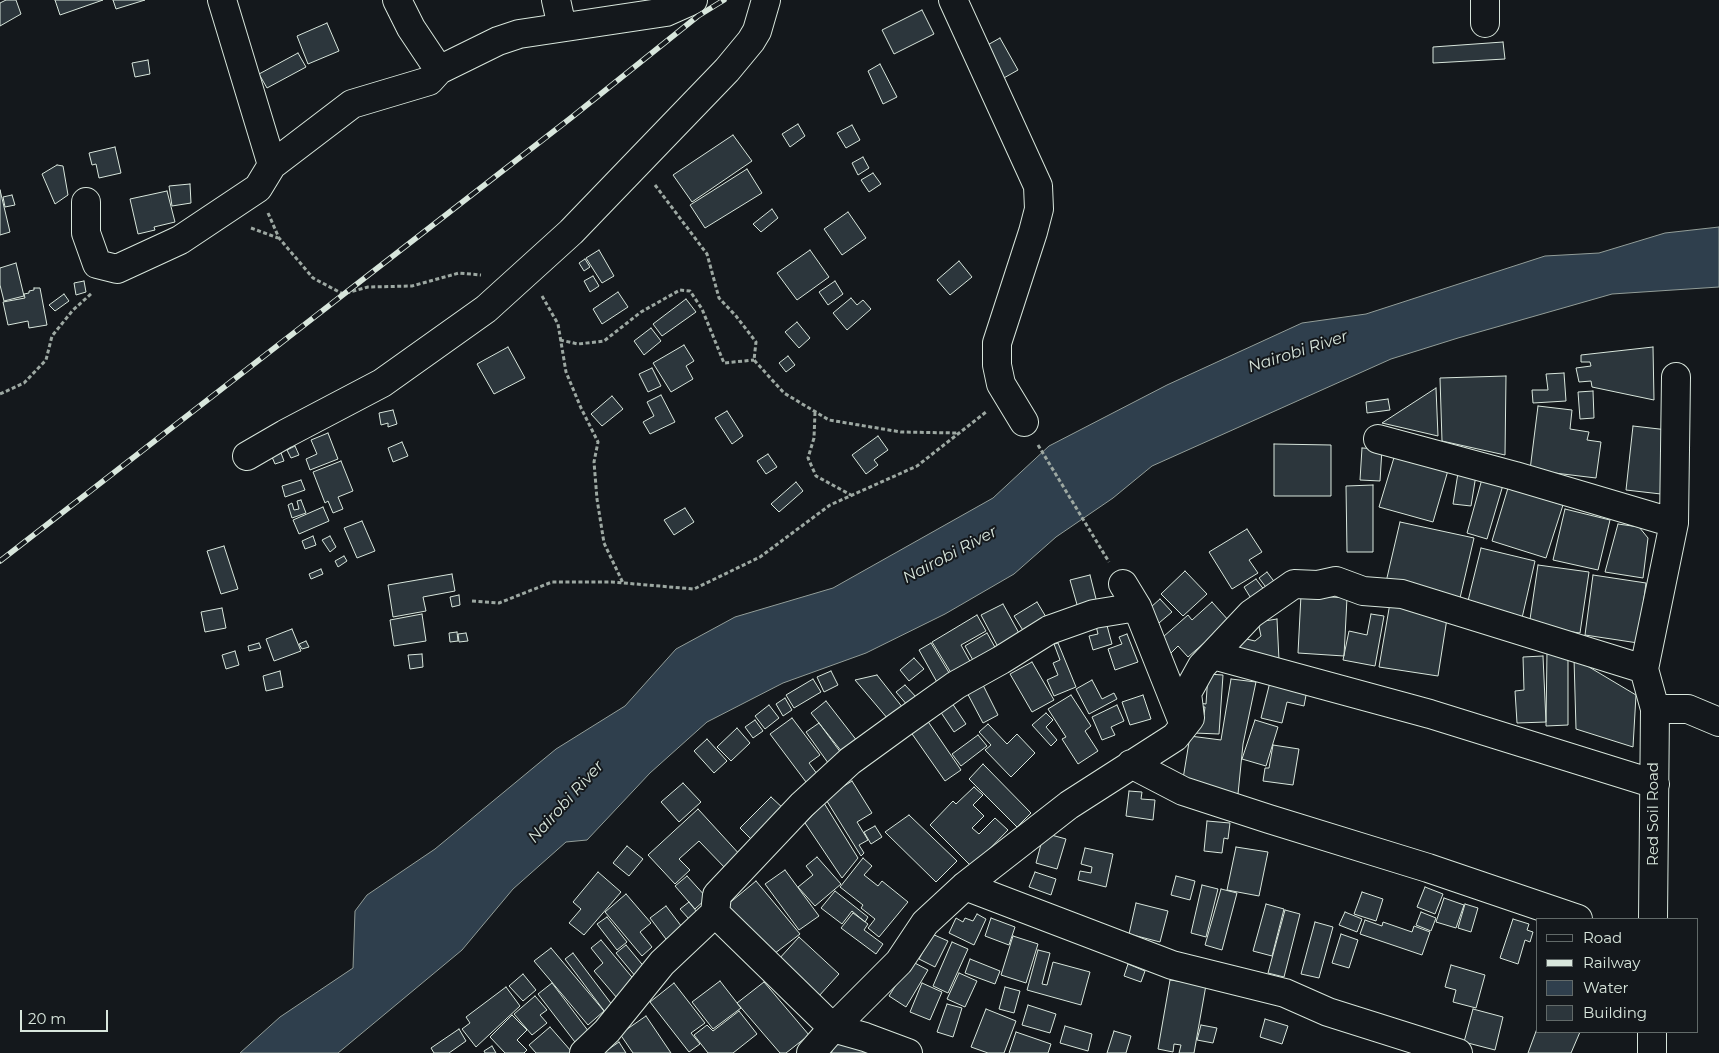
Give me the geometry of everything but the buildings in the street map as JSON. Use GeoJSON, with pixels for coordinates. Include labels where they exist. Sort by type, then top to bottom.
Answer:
{"type":"FeatureCollection","features":[{"type":"Feature","properties":{"kind":"street"},"geometry":{"type":"LineString","coordinates":[[222,0],[272,165]]}},
{"type":"Feature","properties":{"kind":"street"},"geometry":{"type":"LineString","coordinates":[[397,0],[411,28],[439,70]]}},
{"type":"Feature","properties":{"kind":"street"},"geometry":{"type":"LineString","coordinates":[[556,0],[562,27]]}},
{"type":"Feature","properties":{"kind":"street"},"geometry":{"type":"LineString","coordinates":[[86,202],[86,233],[98,264],[117,269],[180,240],[258,188],[272,165],[352,104],[429,81],[439,70],[490,45],[520,34],[666,12],[693,0]]}},
{"type":"Feature","properties":{"kind":"street"},"geometry":{"type":"LineString","coordinates":[[247,456],[284,434],[382,384],[486,309],[571,232],[727,70],[751,41],[757,30],[766,0]]}},
{"type":"Feature","properties":{"kind":"street"},"geometry":{"type":"LineString","coordinates":[[953,0],[1038,186],[1039,210],[997,343],[997,365],[1001,384],[1024,422]]}},
{"type":"Feature","properties":{"kind":"street"},"geometry":{"type":"LineString","coordinates":[[811,1053],[833,1028],[899,962],[926,923],[965,886],[1069,805],[1175,737],[1190,718],[1187,693],[1202,666],[1252,614],[1294,584],[1318,585],[1336,581],[1363,591],[1402,594],[1644,669],[1674,523],[1676,377]]}},
{"type":"Feature","properties":{"kind":"street"},"geometry":{"type":"LineString","coordinates":[[1378,439],[1515,476],[1674,523]]}},
{"type":"Feature","properties":{"kind":"street"},"geometry":{"type":"LineString","coordinates":[[1122,584],[1137,606],[1185,726]]}},
{"type":"Feature","properties":{"kind":"street"},"geometry":{"type":"LineString","coordinates":[[584,1053],[607,1031],[662,962],[715,914],[717,895],[802,806],[850,761],[956,685],[1049,630],[1094,614],[1137,606]]}},
{"type":"Feature","properties":{"kind":"street"},"geometry":{"type":"LineString","coordinates":[[1213,655],[1430,714],[1655,784]]}},
{"type":"Feature","properties":{"kind":"street","name":"Red Soil Road"},"geometry":{"type":"LineString","coordinates":[[1644,669],[1654,710],[1653,918]]}},
{"type":"Feature","properties":{"kind":"street"},"geometry":{"type":"LineString","coordinates":[[1654,710],[1688,709],[1719,722]]}},
{"type":"Feature","properties":{"kind":"street"},"geometry":{"type":"LineString","coordinates":[[1131,764],[1183,791],[1428,868],[1575,918]]}},
{"type":"Feature","properties":{"kind":"street"},"geometry":{"type":"LineString","coordinates":[[965,886],[1172,965],[1285,993],[1328,1012],[1458,1053]]}},
{"type":"Feature","properties":{"kind":"street"},"geometry":{"type":"LineString","coordinates":[[715,914],[833,1028],[865,1037],[908,1053]]}},
{"type":"Feature","properties":{"kind":"street"},"geometry":{"type":"LineString","coordinates":[[1652,1033],[1652,1053]]}},
{"type":"Feature","properties":{"kind":"path"},"geometry":{"type":"LineString","coordinates":[[638,162],[707,254],[719,298],[756,342],[754,360],[784,393],[829,420],[901,432],[958,433]]}},
{"type":"Feature","properties":{"kind":"path"},"geometry":{"type":"LineString","coordinates":[[0,394],[24,384],[46,360],[52,336],[74,310],[117,269]]}},
{"type":"Feature","properties":{"kind":"path"},"geometry":{"type":"LineString","coordinates":[[560,340],[578,344],[604,341],[641,312],[680,290],[690,291],[702,309],[724,363],[754,360]]}},
{"type":"Feature","properties":{"kind":"path"},"geometry":{"type":"LineString","coordinates":[[472,600],[499,604],[552,582],[612,582],[694,589],[760,557],[830,505],[916,466],[1008,395]]}},
{"type":"Feature","properties":{"kind":"path"},"geometry":{"type":"LineString","coordinates":[[815,412],[814,438],[808,458],[816,476],[852,495]]}},
{"type":"Feature","properties":{"kind":"path"},"geometry":{"type":"LineString","coordinates":[[1024,422],[1122,584]]}},
{"type":"Feature","properties":{"kind":"water","name":"Nairobi River"},"geometry":{"type":"Polygon","coordinates":[[[1719,227],[1719,287],[1612,294],[1391,359],[1152,466],[1113,498],[1056,537],[1014,574],[945,614],[866,653],[783,683],[707,722],[650,773],[587,840],[566,842],[513,889],[462,950],[338,1053],[240,1053],[280,1017],[353,968],[355,911],[367,895],[435,849],[556,749],[625,706],[676,649],[735,617],[833,588],[993,498],[1049,446],[1167,385],[1302,323],[1366,314],[1545,256],[1599,253],[1665,233],[1719,227]]]}},
{"type":"Feature","properties":{"kind":"railway"},"geometry":{"type":"LineString","coordinates":[[0,561],[572,117],[698,16],[724,0]]}}]}
